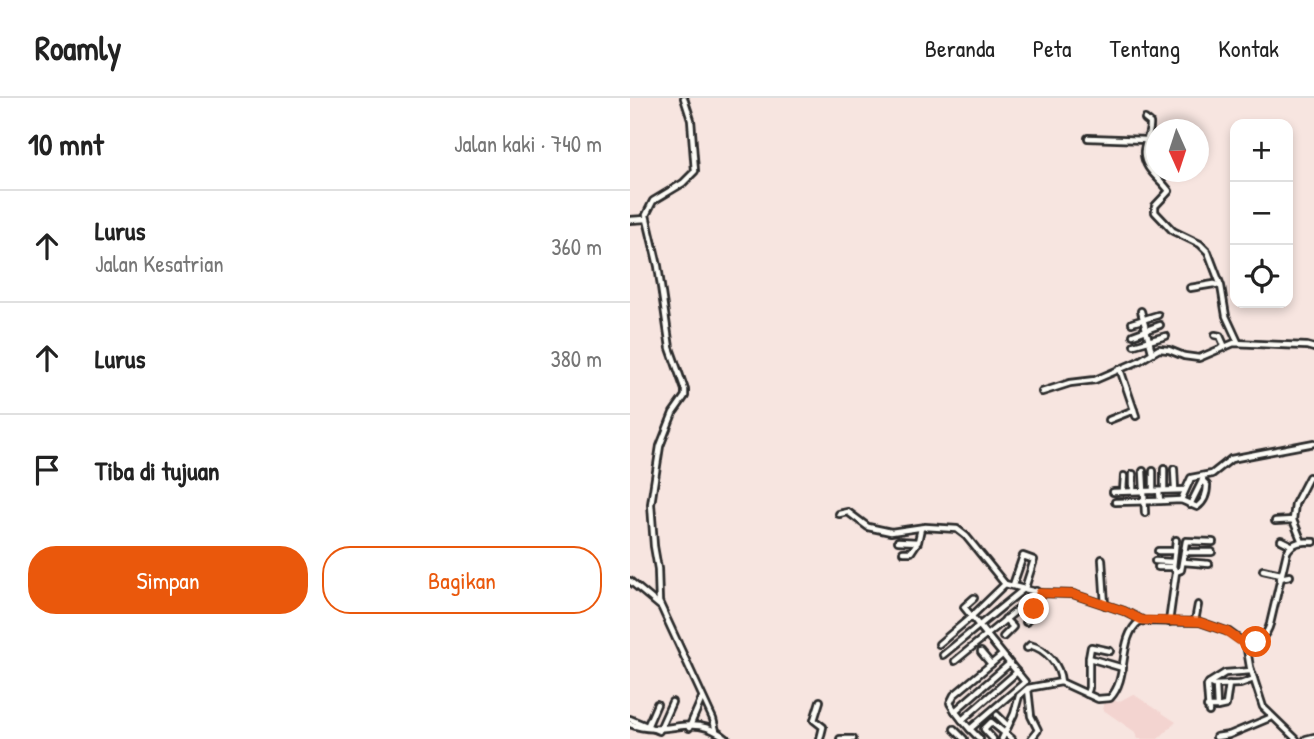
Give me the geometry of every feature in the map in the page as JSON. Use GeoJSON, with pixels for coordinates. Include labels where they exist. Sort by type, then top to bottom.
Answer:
{"type":"FeatureCollection","features":[{"type":"Feature","properties":{"kind":"street"},"geometry":{"type":"LineString","coordinates":[[684,98],[690,112],[695,172],[683,183],[653,201],[646,219],[657,259],[673,361],[685,390],[684,398],[673,413],[660,446],[652,504],[654,546],[661,606],[716,731]]}},
{"type":"Feature","properties":{"kind":"street"},"geometry":{"type":"LineString","coordinates":[[1088,138],[1146,140]]}},
{"type":"Feature","properties":{"kind":"street"},"geometry":{"type":"LineString","coordinates":[[1146,145],[1146,162]]}},
{"type":"Feature","properties":{"kind":"street"},"geometry":{"type":"LineString","coordinates":[[1160,182],[1168,191],[1155,206],[1154,212],[1173,231],[1204,248],[1213,262],[1221,286],[1226,316],[1239,342],[1245,345],[1314,348]]}},
{"type":"Feature","properties":{"kind":"street"},"geometry":{"type":"LineString","coordinates":[[630,220],[646,219]]}},
{"type":"Feature","properties":{"kind":"street"},"geometry":{"type":"LineString","coordinates":[[1190,288],[1214,284],[1221,286]]}},
{"type":"Feature","properties":{"kind":"street"},"geometry":{"type":"LineString","coordinates":[[1141,311],[1152,352]]}},
{"type":"Feature","properties":{"kind":"street"},"geometry":{"type":"LineString","coordinates":[[1132,323],[1158,315]]}},
{"type":"Feature","properties":{"kind":"street"},"geometry":{"type":"LineString","coordinates":[[1133,335],[1160,325]]}},
{"type":"Feature","properties":{"kind":"street"},"geometry":{"type":"LineString","coordinates":[[1215,335],[1220,336],[1224,345]]}},
{"type":"Feature","properties":{"kind":"street"},"geometry":{"type":"LineString","coordinates":[[1134,345],[1166,336]]}},
{"type":"Feature","properties":{"kind":"street"},"geometry":{"type":"LineString","coordinates":[[1042,391],[1070,383],[1095,380],[1139,361],[1152,352],[1164,349],[1199,358],[1208,356],[1224,345],[1239,342]]}},
{"type":"Feature","properties":{"kind":"street"},"geometry":{"type":"LineString","coordinates":[[1109,420],[1135,413],[1120,369]]}},
{"type":"Feature","properties":{"kind":"street"},"geometry":{"type":"LineString","coordinates":[[1190,505],[1204,476],[1231,456],[1314,442]]}},
{"type":"Feature","properties":{"kind":"street"},"geometry":{"type":"LineString","coordinates":[[1174,469],[1175,490]]}},
{"type":"Feature","properties":{"kind":"street"},"geometry":{"type":"LineString","coordinates":[[1159,491],[1164,470]]}},
{"type":"Feature","properties":{"kind":"street"},"geometry":{"type":"LineString","coordinates":[[1143,471],[1145,513]]}},
{"type":"Feature","properties":{"kind":"street"},"geometry":{"type":"LineString","coordinates":[[1153,471],[1160,501]]}},
{"type":"Feature","properties":{"kind":"street"},"geometry":{"type":"LineString","coordinates":[[1133,474],[1133,491]]}},
{"type":"Feature","properties":{"kind":"street"},"geometry":{"type":"LineString","coordinates":[[1123,491],[1124,476]]}},
{"type":"Feature","properties":{"kind":"street"},"geometry":{"type":"LineString","coordinates":[[1181,500],[1191,478],[1204,476]]}},
{"type":"Feature","properties":{"kind":"street"},"geometry":{"type":"LineString","coordinates":[[1115,502],[1181,500],[1197,507],[1204,500],[1207,488],[1204,476]]}},
{"type":"Feature","properties":{"kind":"street"},"geometry":{"type":"LineString","coordinates":[[1302,541],[1293,520],[1295,504],[1310,478]]}},
{"type":"Feature","properties":{"kind":"street"},"geometry":{"type":"LineString","coordinates":[[1113,492],[1185,490]]}},
{"type":"Feature","properties":{"kind":"street"},"geometry":{"type":"LineString","coordinates":[[839,514],[848,512],[868,527],[891,532],[944,527],[960,530],[1004,584],[1038,592],[1073,594],[1142,620],[1195,621],[1226,631],[1246,645],[1263,707],[1296,739]]}},
{"type":"Feature","properties":{"kind":"street"},"geometry":{"type":"LineString","coordinates":[[1275,521],[1293,520]]}},
{"type":"Feature","properties":{"kind":"street"},"geometry":{"type":"LineString","coordinates":[[908,558],[918,542],[920,528]]}},
{"type":"Feature","properties":{"kind":"street"},"geometry":{"type":"LineString","coordinates":[[1169,622],[1176,540]]}},
{"type":"Feature","properties":{"kind":"street"},"geometry":{"type":"LineString","coordinates":[[1281,540],[1291,545]]}},
{"type":"Feature","properties":{"kind":"street"},"geometry":{"type":"LineString","coordinates":[[898,541],[918,542]]}},
{"type":"Feature","properties":{"kind":"street"},"geometry":{"type":"LineString","coordinates":[[1157,564],[1181,570],[1186,541],[1213,542]]}},
{"type":"Feature","properties":{"kind":"street"},"geometry":{"type":"LineString","coordinates":[[1246,645],[1259,640],[1269,630],[1280,576],[1291,545],[1302,541],[1314,542]]}},
{"type":"Feature","properties":{"kind":"street"},"geometry":{"type":"LineString","coordinates":[[1158,551],[1175,551]]}},
{"type":"Feature","properties":{"kind":"street"},"geometry":{"type":"LineString","coordinates":[[903,552],[911,552]]}},
{"type":"Feature","properties":{"kind":"street"},"geometry":{"type":"LineString","coordinates":[[1184,552],[1212,552]]}},
{"type":"Feature","properties":{"kind":"street"},"geometry":{"type":"LineString","coordinates":[[943,655],[1025,587],[1034,560],[1023,556],[1013,585]]}},
{"type":"Feature","properties":{"kind":"street"},"geometry":{"type":"LineString","coordinates":[[1102,559],[1105,606]]}},
{"type":"Feature","properties":{"kind":"street"},"geometry":{"type":"LineString","coordinates":[[1183,562],[1209,564]]}},
{"type":"Feature","properties":{"kind":"street"},"geometry":{"type":"LineString","coordinates":[[1263,570],[1280,576],[1290,576]]}},
{"type":"Feature","properties":{"kind":"street"},"geometry":{"type":"LineString","coordinates":[[630,581],[661,606]]}},
{"type":"Feature","properties":{"kind":"street"},"geometry":{"type":"LineString","coordinates":[[939,644],[1004,584]]}},
{"type":"Feature","properties":{"kind":"street"},"geometry":{"type":"LineString","coordinates":[[955,661],[1038,592]]}},
{"type":"Feature","properties":{"kind":"street"},"geometry":{"type":"LineString","coordinates":[[1026,622],[1032,614],[1038,592]]}},
{"type":"Feature","properties":{"kind":"street"},"geometry":{"type":"LineString","coordinates":[[970,729],[1025,682],[964,607],[974,598]]}},
{"type":"Feature","properties":{"kind":"street"},"geometry":{"type":"LineString","coordinates":[[1195,621],[1198,605]]}},
{"type":"Feature","properties":{"kind":"street"},"geometry":{"type":"LineString","coordinates":[[1003,637],[1013,627],[1005,619]]}},
{"type":"Feature","properties":{"kind":"street"},"geometry":{"type":"LineString","coordinates":[[1003,736],[1014,714],[1018,696],[1028,688],[1061,682],[1101,700],[1110,698],[1117,689],[1135,625],[1142,620]]}},
{"type":"Feature","properties":{"kind":"street"},"geometry":{"type":"LineString","coordinates":[[1027,648],[1031,645],[1038,648],[1055,662],[1061,682]]}},
{"type":"Feature","properties":{"kind":"street"},"geometry":{"type":"LineString","coordinates":[[1087,694],[1091,647],[1110,651]]}},
{"type":"Feature","properties":{"kind":"street"},"geometry":{"type":"LineString","coordinates":[[981,652],[991,664]]}},
{"type":"Feature","properties":{"kind":"street"},"geometry":{"type":"LineString","coordinates":[[980,739],[950,704],[951,698],[1002,655]]}},
{"type":"Feature","properties":{"kind":"street"},"geometry":{"type":"LineString","coordinates":[[1089,658],[1123,668]]}},
{"type":"Feature","properties":{"kind":"street"},"geometry":{"type":"LineString","coordinates":[[955,710],[1009,664]]}},
{"type":"Feature","properties":{"kind":"street"},"geometry":{"type":"LineString","coordinates":[[1209,683],[1225,673],[1251,671]]}},
{"type":"Feature","properties":{"kind":"street"},"geometry":{"type":"LineString","coordinates":[[962,720],[1017,672]]}},
{"type":"Feature","properties":{"kind":"street"},"geometry":{"type":"LineString","coordinates":[[1209,683],[1229,684],[1254,679]]}},
{"type":"Feature","properties":{"kind":"street"},"geometry":{"type":"LineString","coordinates":[[1209,683],[1208,709],[1226,705],[1229,684]]}},
{"type":"Feature","properties":{"kind":"street"},"geometry":{"type":"LineString","coordinates":[[1216,685],[1217,706]]}},
{"type":"Feature","properties":{"kind":"street"},"geometry":{"type":"LineString","coordinates":[[1028,688],[1031,716],[1038,730],[1031,739]]}},
{"type":"Feature","properties":{"kind":"street"},"geometry":{"type":"LineString","coordinates":[[688,729],[702,697]]}},
{"type":"Feature","properties":{"kind":"street"},"geometry":{"type":"LineString","coordinates":[[820,701],[814,720],[823,727],[820,739]]}},
{"type":"Feature","properties":{"kind":"street"},"geometry":{"type":"LineString","coordinates":[[630,721],[659,731],[671,702]]}},
{"type":"Feature","properties":{"kind":"street"},"geometry":{"type":"LineString","coordinates":[[647,727],[657,705]]}},
{"type":"Feature","properties":{"kind":"street"},"geometry":{"type":"LineString","coordinates":[[997,715],[1008,726]]}},
{"type":"Feature","properties":{"kind":"street"},"geometry":{"type":"LineString","coordinates":[[1216,737],[1229,736],[1272,717]]}},
{"type":"Feature","properties":{"kind":"street"},"geometry":{"type":"LineString","coordinates":[[630,721],[644,733],[662,737]]}},
{"type":"Feature","properties":{"kind":"street"},"geometry":{"type":"LineString","coordinates":[[993,739],[984,729],[991,722],[1003,736],[1012,739]]}},
{"type":"Feature","properties":{"kind":"street"},"geometry":{"type":"LineString","coordinates":[[673,734],[703,728],[716,731],[727,739]]}},
{"type":"Feature","properties":{"kind":"street"},"geometry":{"type":"LineString","coordinates":[[954,729],[964,739]]}},
{"type":"Feature","properties":{"kind":"street"},"geometry":{"type":"LineString","coordinates":[[1287,731],[1288,739]]}},
{"type":"Feature","properties":{"kind":"street"},"geometry":{"type":"LineString","coordinates":[[1306,739],[1314,737]]}},
{"type":"Feature","properties":{"kind":"street"},"geometry":{"type":"LineString","coordinates":[[840,739],[853,739]]}},
{"type":"Feature","properties":{"kind":"shaded area"},"geometry":{"type":"Polygon","coordinates":[[[1133,694],[1176,722],[1158,739],[1138,739],[1135,732],[1102,709],[1105,701],[1112,699],[1118,702],[1133,694]]]}},
{"type":"Feature","properties":{"kind":"route"},"geometry":{"type":"LineString","coordinates":[[1034,609],[1040,593],[1070,594],[1124,611],[1142,620],[1181,623],[1195,621],[1233,634],[1246,645],[1256,642]]}}]}
